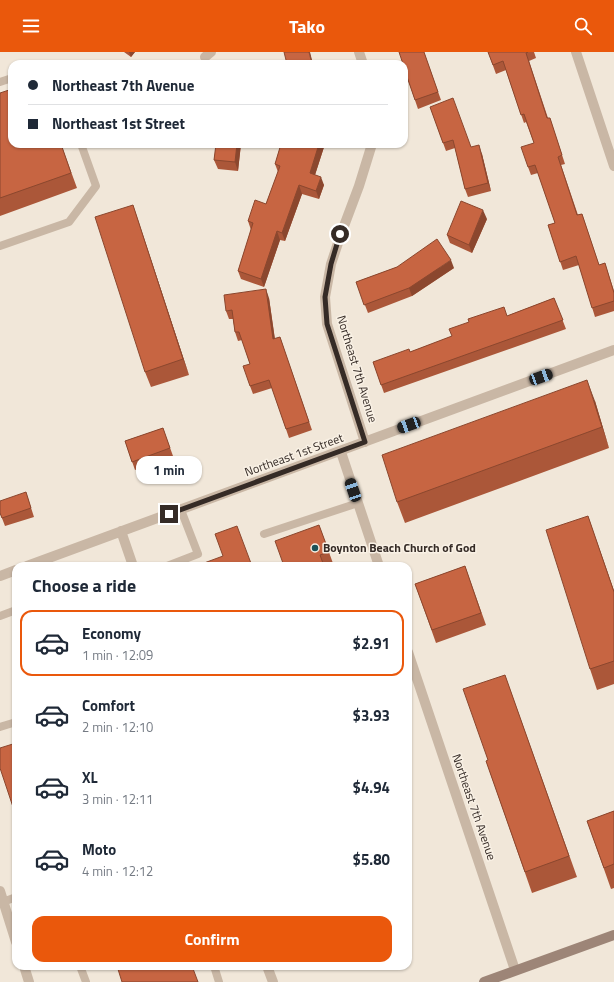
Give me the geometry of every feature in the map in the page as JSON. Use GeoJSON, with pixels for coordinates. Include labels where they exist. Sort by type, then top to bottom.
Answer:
{"type":"FeatureCollection","features":[{"type":"Feature","properties":{"kind":"street"},"geometry":{"type":"LineString","coordinates":[[576,52],[614,166]]}},
{"type":"Feature","properties":{"kind":"street","name":"Northeast 7th Avenue"},"geometry":{"type":"LineString","coordinates":[[365,442],[327,324],[325,297],[331,264],[340,234],[359,186],[371,148]]}},
{"type":"Feature","properties":{"kind":"street","name":"Northeast 1st Street"},"geometry":{"type":"LineString","coordinates":[[38,562],[614,350]]}},
{"type":"Feature","properties":{"kind":"street"},"geometry":{"type":"LineString","coordinates":[[340,452],[378,562]]}},
{"type":"Feature","properties":{"kind":"street"},"geometry":{"type":"LineString","coordinates":[[121,531],[131,562]]}},
{"type":"Feature","properties":{"kind":"street"},"geometry":{"type":"LineString","coordinates":[[0,576],[12,572]]}},
{"type":"Feature","properties":{"kind":"street","name":"Northeast 7th Avenue"},"geometry":{"type":"LineString","coordinates":[[412,674],[515,970]]}},
{"type":"Feature","properties":{"kind":"street"},"geometry":{"type":"LineString","coordinates":[[0,891],[12,930]]}},
{"type":"Feature","properties":{"kind":"street"},"geometry":{"type":"LineString","coordinates":[[484,982],[614,935]]}},
{"type":"Feature","properties":{"kind":"street"},"geometry":{"type":"LineString","coordinates":[[25,970],[29,982]]}},
{"type":"Feature","properties":{"kind":"street"},"geometry":{"type":"LineString","coordinates":[[268,970],[273,982]]}},
{"type":"Feature","properties":{"kind":"lane"},"geometry":{"type":"LineString","coordinates":[[0,246],[69,222],[96,186],[82,148]]}},
{"type":"Feature","properties":{"kind":"lane"},"geometry":{"type":"LineString","coordinates":[[264,534],[358,503]]}},
{"type":"Feature","properties":{"kind":"lane"},"geometry":{"type":"LineString","coordinates":[[177,562],[198,554],[181,510]]}},
{"type":"Feature","properties":{"kind":"lane"},"geometry":{"type":"LineString","coordinates":[[0,616],[12,612]]}},
{"type":"Feature","properties":{"kind":"lane"},"geometry":{"type":"LineString","coordinates":[[0,728],[12,724]]}},
{"type":"Feature","properties":{"kind":"lane"},"geometry":{"type":"LineString","coordinates":[[3,902],[12,899]]}},
{"type":"Feature","properties":{"kind":"lane"},"geometry":{"type":"LineString","coordinates":[[82,970],[86,982]]}},
{"type":"Feature","properties":{"kind":"lane"},"geometry":{"type":"LineString","coordinates":[[215,970],[219,982]]}},
{"type":"Feature","properties":{"kind":"building"},"geometry":{"type":"Polygon","coordinates":[[[284,52],[309,52],[311,60],[286,60],[284,52]]]}},
{"type":"Feature","properties":{"kind":"building"},"geometry":{"type":"Polygon","coordinates":[[[399,52],[424,52],[438,92],[415,100],[408,80],[408,60],[402,60],[399,52]]]}},
{"type":"Feature","properties":{"kind":"building"},"geometry":{"type":"Polygon","coordinates":[[[488,52],[528,52],[526,53],[547,118],[550,118],[562,155],[558,157],[577,215],[582,214],[599,265],[605,263],[614,293],[614,301],[592,308],[576,256],[560,262],[548,225],[555,223],[535,165],[528,167],[521,147],[534,143],[524,114],[521,115],[503,61],[493,65],[488,52]]]}},
{"type":"Feature","properties":{"kind":"building"},"geometry":{"type":"Polygon","coordinates":[[[8,90],[8,148],[62,148],[71,173],[0,198],[0,93],[8,90]]]}},
{"type":"Feature","properties":{"kind":"building"},"geometry":{"type":"Polygon","coordinates":[[[453,98],[471,147],[479,145],[488,183],[465,189],[453,140],[443,143],[430,107],[453,98]]]}},
{"type":"Feature","properties":{"kind":"building"},"geometry":{"type":"Polygon","coordinates":[[[216,148],[237,148],[235,162],[214,160],[216,148]]]}},
{"type":"Feature","properties":{"kind":"building"},"geometry":{"type":"Polygon","coordinates":[[[280,148],[318,148],[310,173],[321,177],[316,191],[299,185],[282,233],[277,231],[261,279],[238,271],[253,223],[248,221],[255,200],[266,204],[280,166],[275,164],[280,148]]]}},
{"type":"Feature","properties":{"kind":"building"},"geometry":{"type":"Polygon","coordinates":[[[461,201],[483,210],[469,245],[447,235],[461,201]]]}},
{"type":"Feature","properties":{"kind":"building"},"geometry":{"type":"Polygon","coordinates":[[[133,205],[183,359],[145,372],[95,217],[133,205]]]}},
{"type":"Feature","properties":{"kind":"building"},"geometry":{"type":"Polygon","coordinates":[[[437,239],[451,260],[409,288],[364,305],[356,282],[397,267],[437,239]]]}},
{"type":"Feature","properties":{"kind":"building"},"geometry":{"type":"Polygon","coordinates":[[[266,289],[273,339],[280,337],[309,422],[286,429],[269,380],[250,386],[243,366],[250,364],[239,332],[235,332],[232,310],[226,311],[224,295],[266,289]]]}},
{"type":"Feature","properties":{"kind":"building"},"geometry":{"type":"Polygon","coordinates":[[[554,298],[563,320],[381,385],[373,362],[409,349],[410,352],[452,336],[449,329],[469,322],[468,319],[504,307],[507,316],[554,298]]]}},
{"type":"Feature","properties":{"kind":"building"},"geometry":{"type":"Polygon","coordinates":[[[587,380],[602,427],[397,502],[382,455],[587,380]]]}},
{"type":"Feature","properties":{"kind":"building"},"geometry":{"type":"Polygon","coordinates":[[[163,428],[170,448],[132,462],[125,441],[163,428]]]}},
{"type":"Feature","properties":{"kind":"building"},"geometry":{"type":"Polygon","coordinates":[[[26,492],[31,508],[2,518],[0,513],[0,501],[26,492]]]}},
{"type":"Feature","properties":{"kind":"building"},"geometry":{"type":"Polygon","coordinates":[[[588,516],[614,592],[614,661],[590,669],[546,530],[588,516]]]}},
{"type":"Feature","properties":{"kind":"building"},"geometry":{"type":"Polygon","coordinates":[[[319,525],[329,552],[320,555],[323,562],[283,562],[275,541],[319,525]]]}},
{"type":"Feature","properties":{"kind":"building"},"geometry":{"type":"Polygon","coordinates":[[[237,526],[250,562],[207,562],[223,556],[215,534],[237,526]]]}},
{"type":"Feature","properties":{"kind":"building"},"geometry":{"type":"Polygon","coordinates":[[[465,566],[481,613],[432,630],[415,584],[465,566]]]}},
{"type":"Feature","properties":{"kind":"building"},"geometry":{"type":"Polygon","coordinates":[[[505,675],[569,856],[525,872],[486,761],[488,760],[463,689],[505,675]]]}},
{"type":"Feature","properties":{"kind":"building"},"geometry":{"type":"Polygon","coordinates":[[[12,744],[12,804],[0,768],[0,748],[12,744]]]}},
{"type":"Feature","properties":{"kind":"building"},"geometry":{"type":"Polygon","coordinates":[[[614,811],[614,864],[604,868],[587,821],[614,811]]]}},
{"type":"Feature","properties":{"kind":"building"},"geometry":{"type":"Polygon","coordinates":[[[118,970],[194,970],[198,982],[122,982],[118,970]]]}},
{"type":"Feature","properties":{"kind":"place","name":"Boynton Beach Church of God"},"geometry":{"type":"Point","coordinates":[315,548]}},
{"type":"Feature","properties":{"kind":"route"},"geometry":{"type":"LineString","coordinates":[[169,514],[365,442],[327,324],[325,297],[331,264],[340,234]]}}]}
